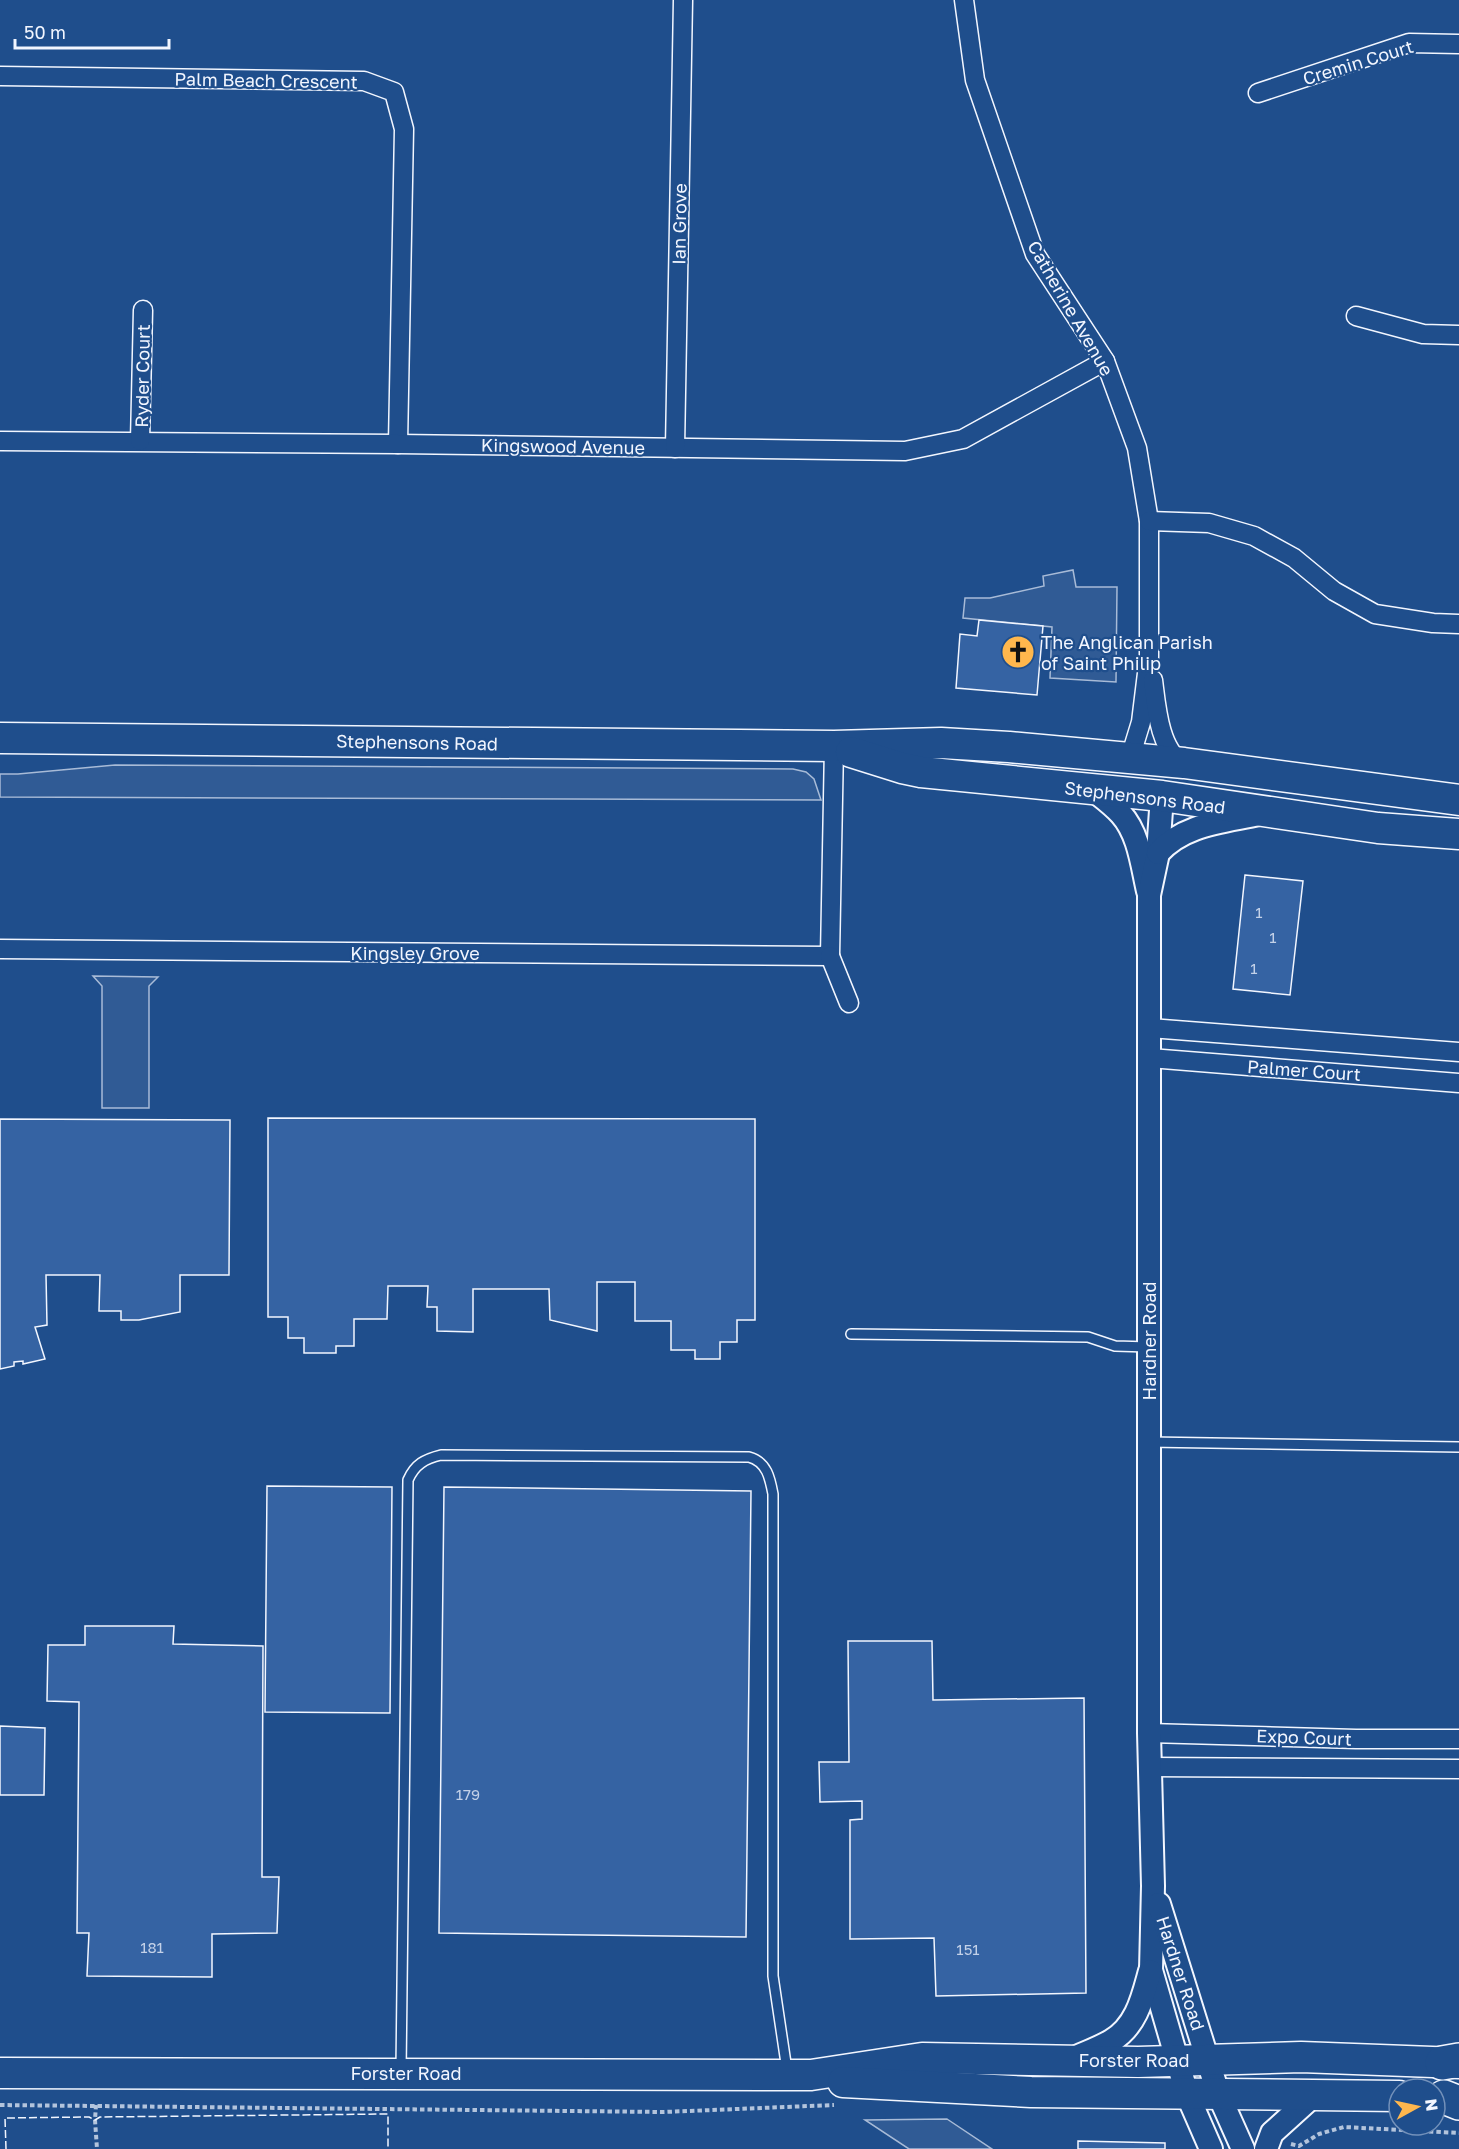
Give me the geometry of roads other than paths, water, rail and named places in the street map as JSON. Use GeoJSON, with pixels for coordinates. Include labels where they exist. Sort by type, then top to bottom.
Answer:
{"type":"FeatureCollection","features":[{"type":"Feature","properties":{"kind":"main road","name":"Stephensons Road"},"geometry":{"type":"LineString","coordinates":[[0,738],[834,746],[941,742],[1184,763],[1459,800]]}},
{"type":"Feature","properties":{"kind":"main road","name":"Stephensons Road"},"geometry":{"type":"LineString","coordinates":[[834,746],[881,762],[921,772],[1162,796],[1378,828],[1459,834]]}},
{"type":"Feature","properties":{"kind":"main road"},"geometry":{"type":"LineString","coordinates":[[1130,758],[1162,796]]}},
{"type":"Feature","properties":{"kind":"main road","name":"Forster Road"},"geometry":{"type":"LineString","coordinates":[[0,2073],[799,2075],[922,2058],[1176,2061],[1301,2057],[1454,2062]]}},
{"type":"Feature","properties":{"kind":"main road","name":"Forster Road"},"geometry":{"type":"LineString","coordinates":[[799,2075],[845,2083],[1031,2092],[1387,2096]]}},
{"type":"Feature","properties":{"kind":"street","name":"Ian Grove"},"geometry":{"type":"LineString","coordinates":[[675,448],[683,0]]}},
{"type":"Feature","properties":{"kind":"street","name":"Catherine Avenue"},"geometry":{"type":"LineString","coordinates":[[964,0],[975,80],[1035,254],[1105,362],[1137,448],[1149,521],[1149,657],[1141,722],[1130,758]]}},
{"type":"Feature","properties":{"kind":"street","name":"Cremin Court"},"geometry":{"type":"LineString","coordinates":[[1258,93],[1409,43],[1459,44]]}},
{"type":"Feature","properties":{"kind":"street","name":"Palm Beach Crescent"},"geometry":{"type":"LineString","coordinates":[[0,76],[364,81],[394,92],[404,129],[398,444]]}},
{"type":"Feature","properties":{"kind":"street","name":"Ryder Court"},"geometry":{"type":"LineString","coordinates":[[140,441],[143,310]]}},
{"type":"Feature","properties":{"kind":"street"},"geometry":{"type":"LineString","coordinates":[[1356,316],[1423,334],[1459,335]]}},
{"type":"Feature","properties":{"kind":"street","name":"Kingswood Avenue"},"geometry":{"type":"LineString","coordinates":[[0,441],[905,451],[963,439],[1105,362]]}},
{"type":"Feature","properties":{"kind":"street"},"geometry":{"type":"LineString","coordinates":[[1149,521],[1209,523],[1254,536],[1294,558],[1334,591],[1375,614],[1433,623],[1459,624]]}},
{"type":"Feature","properties":{"kind":"street","name":"Catherine Avenue"},"geometry":{"type":"LineString","coordinates":[[1149,657],[1165,740],[1173,755],[1184,763]]}},
{"type":"Feature","properties":{"kind":"street"},"geometry":{"type":"LineString","coordinates":[[834,746],[830,956],[849,1003]]}},
{"type":"Feature","properties":{"kind":"street"},"geometry":{"type":"LineString","coordinates":[[1092,789],[1121,813],[1130,827],[1149,895]]}},
{"type":"Feature","properties":{"kind":"street","name":"Hardner Road"},"geometry":{"type":"LineString","coordinates":[[1162,796],[1158,853],[1149,895],[1149,1767],[1153,1886],[1151,1970],[1187,2094],[1211,2149]]}},
{"type":"Feature","properties":{"kind":"street"},"geometry":{"type":"LineString","coordinates":[[1158,853],[1170,841],[1185,832],[1266,813]]}},
{"type":"Feature","properties":{"kind":"street","name":"Kingsley Grove"},"geometry":{"type":"LineString","coordinates":[[0,949],[830,956]]}},
{"type":"Feature","properties":{"kind":"street","name":"Palmer Court"},"geometry":{"type":"LineString","coordinates":[[1150,1028],[1459,1052]]}},
{"type":"Feature","properties":{"kind":"street"},"geometry":{"type":"LineString","coordinates":[[1392,1076],[1396,1046]]}},
{"type":"Feature","properties":{"kind":"street","name":"Palmer Court"},"geometry":{"type":"LineString","coordinates":[[1150,1058],[1459,1083]]}},
{"type":"Feature","properties":{"kind":"street","name":"Expo Court"},"geometry":{"type":"LineString","coordinates":[[1149,1733],[1356,1739],[1459,1739]]}},
{"type":"Feature","properties":{"kind":"street"},"geometry":{"type":"LineString","coordinates":[[1355,1768],[1356,1739]]}},
{"type":"Feature","properties":{"kind":"street","name":"Expo Court"},"geometry":{"type":"LineString","coordinates":[[1149,1767],[1459,1769]]}},
{"type":"Feature","properties":{"kind":"street","name":"Hardner Road"},"geometry":{"type":"LineString","coordinates":[[1153,1886],[1218,2093],[1243,2149]]}},
{"type":"Feature","properties":{"kind":"street"},"geometry":{"type":"LineString","coordinates":[[1068,2061],[1114,2040],[1131,2022],[1141,2004],[1151,1970]]}},
{"type":"Feature","properties":{"kind":"street"},"geometry":{"type":"LineString","coordinates":[[1269,2141],[1314,2095]]}},
{"type":"Feature","properties":{"kind":"lane"},"geometry":{"type":"LineString","coordinates":[[851,1334],[1088,1337],[1115,1346],[1149,1347]]}},
{"type":"Feature","properties":{"kind":"lane"},"geometry":{"type":"LineString","coordinates":[[1149,1442],[1459,1447]]}},
{"type":"Feature","properties":{"kind":"lane"},"geometry":{"type":"LineString","coordinates":[[401,2073],[408,1480],[412,1471],[421,1462],[441,1455],[749,1457],[763,1464],[768,1473],[773,1494],[773,1976],[786,2050],[799,2075]]}},
{"type":"Feature","properties":{"kind":"place","name":"The Anglican Parish of Saint Philip"},"geometry":{"type":"Point","coordinates":[1018,652]}}]}
